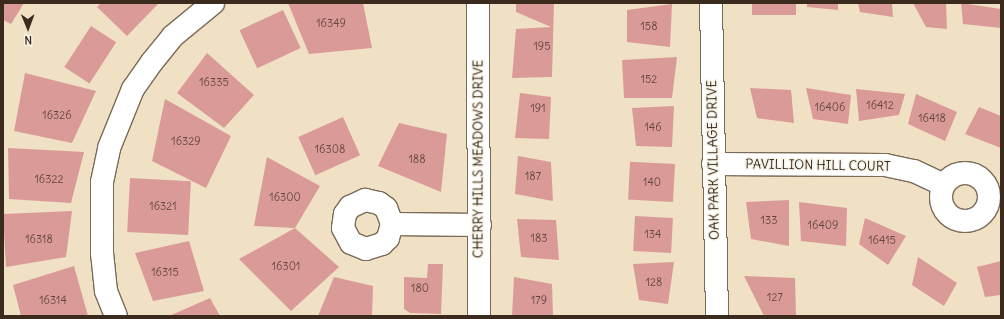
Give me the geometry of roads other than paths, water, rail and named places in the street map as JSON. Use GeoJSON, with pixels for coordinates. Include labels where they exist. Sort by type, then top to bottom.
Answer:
{"type":"FeatureCollection","features":[{"type":"Feature","properties":{"kind":"street"},"geometry":{"type":"LineString","coordinates":[[116,316],[106,291],[102,254],[102,182],[109,148],[133,88],[173,36],[213,3]]}},
{"type":"Feature","properties":{"kind":"street","name":"CHERRY HILLS MEADOWS DRIVE"},"geometry":{"type":"LineString","coordinates":[[478,3],[480,226],[479,316]]}},
{"type":"Feature","properties":{"kind":"street","name":"OAK PARK VILLAGE DRIVE"},"geometry":{"type":"LineString","coordinates":[[711,3],[713,164],[718,316]]}},
{"type":"Feature","properties":{"kind":"street","name":"PAVILLION HILL COURT"},"geometry":{"type":"LineString","coordinates":[[713,164],[885,165],[914,171],[944,185]]}},
{"type":"Feature","properties":{"kind":"street"},"geometry":{"type":"LineString","coordinates":[[392,224],[480,226]]}}]}
